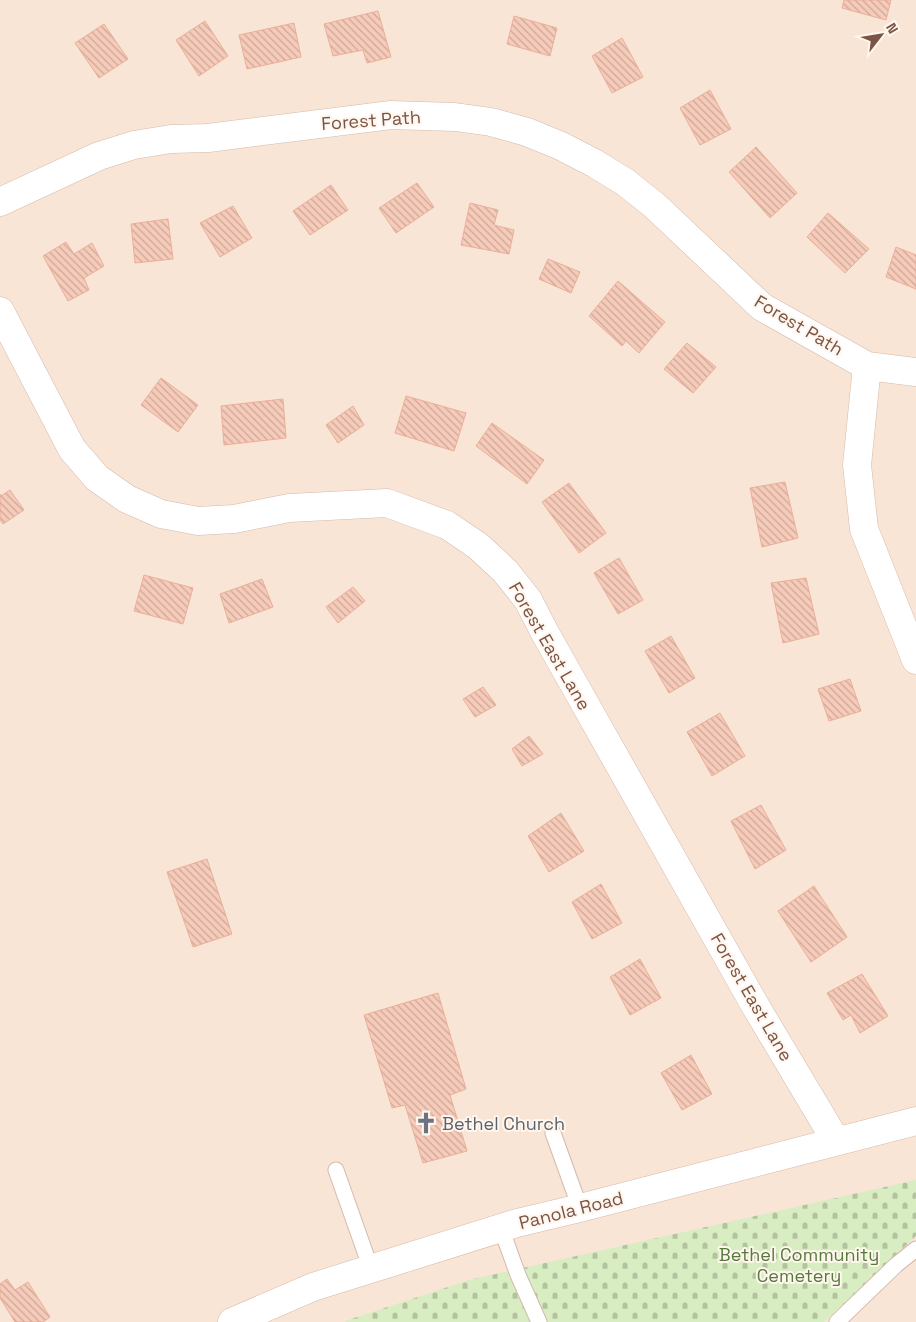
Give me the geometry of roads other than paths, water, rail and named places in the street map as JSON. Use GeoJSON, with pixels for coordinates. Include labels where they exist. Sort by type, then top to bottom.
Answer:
{"type":"FeatureCollection","features":[{"type":"Feature","properties":{"kind":"street","name":"Forest Path"},"geometry":{"type":"LineString","coordinates":[[0,202],[99,156],[134,145],[171,139],[208,138],[392,115],[455,116],[491,122],[527,132],[561,146],[594,162],[626,182],[762,307],[867,366],[916,372]]}},
{"type":"Feature","properties":{"kind":"street","name":"Forest East Lane"},"geometry":{"type":"LineString","coordinates":[[0,311],[72,449],[97,478],[127,499],[161,514],[198,521],[234,520],[289,508],[387,503],[447,525],[478,546],[506,571],[528,600],[751,998],[836,1141]]}},
{"type":"Feature","properties":{"kind":"street"},"geometry":{"type":"LineString","coordinates":[[867,366],[857,465],[864,529],[916,660]]}},
{"type":"Feature","properties":{"kind":"street","name":"Panola Road"},"geometry":{"type":"LineString","coordinates":[[232,1322],[313,1287],[500,1228],[916,1120]]}},
{"type":"Feature","properties":{"kind":"lane"},"geometry":{"type":"LineString","coordinates":[[552,1133],[580,1208]]}},
{"type":"Feature","properties":{"kind":"lane"},"geometry":{"type":"LineString","coordinates":[[336,1170],[371,1269]]}},
{"type":"Feature","properties":{"kind":"lane"},"geometry":{"type":"LineString","coordinates":[[500,1228],[539,1322]]}},
{"type":"Feature","properties":{"kind":"lane"},"geometry":{"type":"LineString","coordinates":[[836,1322],[896,1265],[916,1249]]}},
{"type":"Feature","properties":{"kind":"place","name":"Bethel Church"},"geometry":{"type":"Point","coordinates":[426,1123]}},
{"type":"Feature","properties":{"kind":"park label","name":"Bethel Community Cemetery"},"geometry":{"type":"Point","coordinates":[799,1264]}}]}
